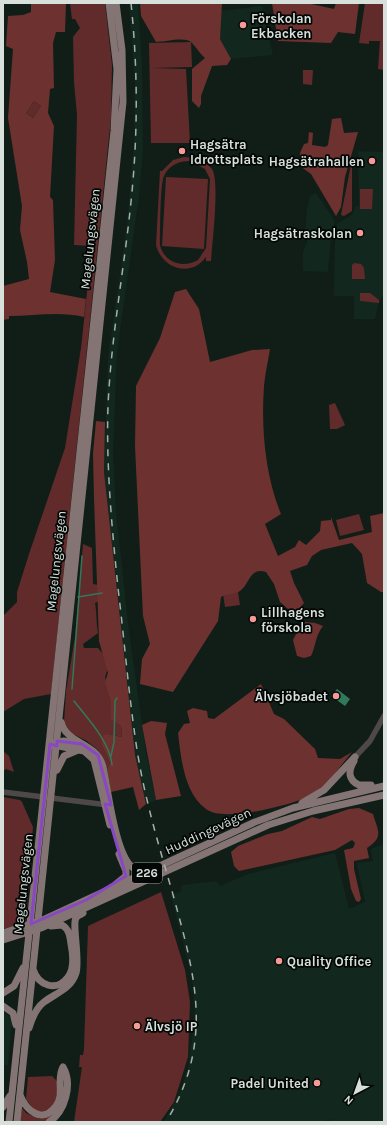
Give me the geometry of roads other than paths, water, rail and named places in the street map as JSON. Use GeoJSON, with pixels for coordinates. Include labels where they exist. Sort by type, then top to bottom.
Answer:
{"type":"FeatureCollection","features":[{"type":"Feature","properties":{"kind":"main road","name":"Magelungsvägen"},"geometry":{"type":"LineString","coordinates":[[16,1122],[20,1094],[27,959],[54,744],[114,124],[117,69],[109,3]]}},
{"type":"Feature","properties":{"kind":"main road","name":"Magelungsvägen"},"geometry":{"type":"LineString","coordinates":[[54,744],[60,718],[123,102],[122,50],[116,3]]}},
{"type":"Feature","properties":{"kind":"main road"},"geometry":{"type":"LineString","coordinates":[[60,718],[65,732],[90,747],[98,755],[103,766],[108,805],[116,846],[126,871],[126,876],[116,884],[86,900]]}},
{"type":"Feature","properties":{"kind":"main road"},"geometry":{"type":"LineString","coordinates":[[54,744],[76,743],[90,747]]}},
{"type":"Feature","properties":{"kind":"main road"},"geometry":{"type":"LineString","coordinates":[[54,744],[88,753],[96,763],[117,835],[126,859],[133,868],[139,870],[148,869],[198,846],[207,844]]}},
{"type":"Feature","properties":{"kind":"main road"},"geometry":{"type":"LineString","coordinates":[[49,783],[62,758],[70,752],[78,750]]}},
{"type":"Feature","properties":{"kind":"main road"},"geometry":{"type":"LineString","coordinates":[[356,757],[349,772],[353,782],[363,786],[384,782]]}},
{"type":"Feature","properties":{"kind":"main road"},"geometry":{"type":"LineString","coordinates":[[293,808],[324,790],[356,757]]}},
{"type":"Feature","properties":{"kind":"main road","name":"Magelungsvägen"},"geometry":{"type":"LineString","coordinates":[[9,1122],[12,1092],[32,966],[49,783]]}},
{"type":"Feature","properties":{"kind":"main road","name":"Huddingevägen"},"geometry":{"type":"LineString","coordinates":[[3,933],[45,920],[255,822],[293,808],[384,786]]}},
{"type":"Feature","properties":{"kind":"main road","name":"Huddingevägen"},"geometry":{"type":"LineString","coordinates":[[3,940],[41,928],[268,825],[313,811],[384,796]]}},
{"type":"Feature","properties":{"kind":"main road"},"geometry":{"type":"LineString","coordinates":[[22,1035],[44,1002],[66,988],[78,967],[78,952],[74,922],[76,917],[99,902]]}},
{"type":"Feature","properties":{"kind":"main road"},"geometry":{"type":"LineString","coordinates":[[41,928],[62,925],[67,929],[70,935],[73,953],[70,979]]}},
{"type":"Feature","properties":{"kind":"main road"},"geometry":{"type":"LineString","coordinates":[[3,993],[14,986],[27,959]]}},
{"type":"Feature","properties":{"kind":"main road"},"geometry":{"type":"LineString","coordinates":[[32,966],[38,981],[48,986],[56,986],[70,979]]}},
{"type":"Feature","properties":{"kind":"main road"},"geometry":{"type":"LineString","coordinates":[[3,1006],[10,1010],[22,1035]]}},
{"type":"Feature","properties":{"kind":"main road"},"geometry":{"type":"LineString","coordinates":[[20,1094],[25,1106],[32,1113],[40,1116],[50,1113],[58,1105],[60,1073],[63,1067],[66,1072],[66,1099],[57,1115],[49,1122]]}},
{"type":"Feature","properties":{"kind":"main road"},"geometry":{"type":"LineString","coordinates":[[3,1107],[12,1092]]}},
{"type":"Feature","properties":{"kind":"street"},"geometry":{"type":"LineString","coordinates":[[356,757],[370,741],[384,716]]}},
{"type":"Feature","properties":{"kind":"street"},"geometry":{"type":"LineString","coordinates":[[3,792],[108,805]]}},
{"type":"Feature","properties":{"kind":"waterway"},"geometry":{"type":"LineString","coordinates":[[72,689],[82,556]]}},
{"type":"Feature","properties":{"kind":"waterway"},"geometry":{"type":"LineString","coordinates":[[78,597],[102,593]]}},
{"type":"Feature","properties":{"kind":"waterway"},"geometry":{"type":"LineString","coordinates":[[111,756],[114,742],[115,701],[117,698]]}},
{"type":"Feature","properties":{"kind":"waterway"},"geometry":{"type":"LineString","coordinates":[[74,701],[103,739],[112,765]]}},
{"type":"Feature","properties":{"kind":"railway"},"geometry":{"type":"LineString","coordinates":[[131,3],[136,78],[135,152],[131,202],[110,380],[108,406],[108,452],[116,565],[130,699],[138,756],[150,814],[188,951],[196,1008],[195,1035],[191,1064],[181,1092],[166,1122]]}},
{"type":"Feature","properties":{"kind":"place","name":"Förskolan Ekbacken"},"geometry":{"type":"Point","coordinates":[243,25]}},
{"type":"Feature","properties":{"kind":"place","name":"Hagsätra Idrottsplats"},"geometry":{"type":"Point","coordinates":[182,151]}},
{"type":"Feature","properties":{"kind":"place","name":"Hagsätrahallen"},"geometry":{"type":"Point","coordinates":[372,161]}},
{"type":"Feature","properties":{"kind":"place","name":"Hagsätraskolan"},"geometry":{"type":"Point","coordinates":[360,233]}},
{"type":"Feature","properties":{"kind":"place","name":"Lillhagens förskola"},"geometry":{"type":"Point","coordinates":[253,619]}},
{"type":"Feature","properties":{"kind":"place","name":"Älvsjöbadet"},"geometry":{"type":"Point","coordinates":[336,696]}},
{"type":"Feature","properties":{"kind":"place","name":"Quality Office"},"geometry":{"type":"Point","coordinates":[279,961]}},
{"type":"Feature","properties":{"kind":"place","name":"Älvsjö IP"},"geometry":{"type":"Point","coordinates":[137,1026]}},
{"type":"Feature","properties":{"kind":"place","name":"Padel United"},"geometry":{"type":"Point","coordinates":[317,1083]}}]}
